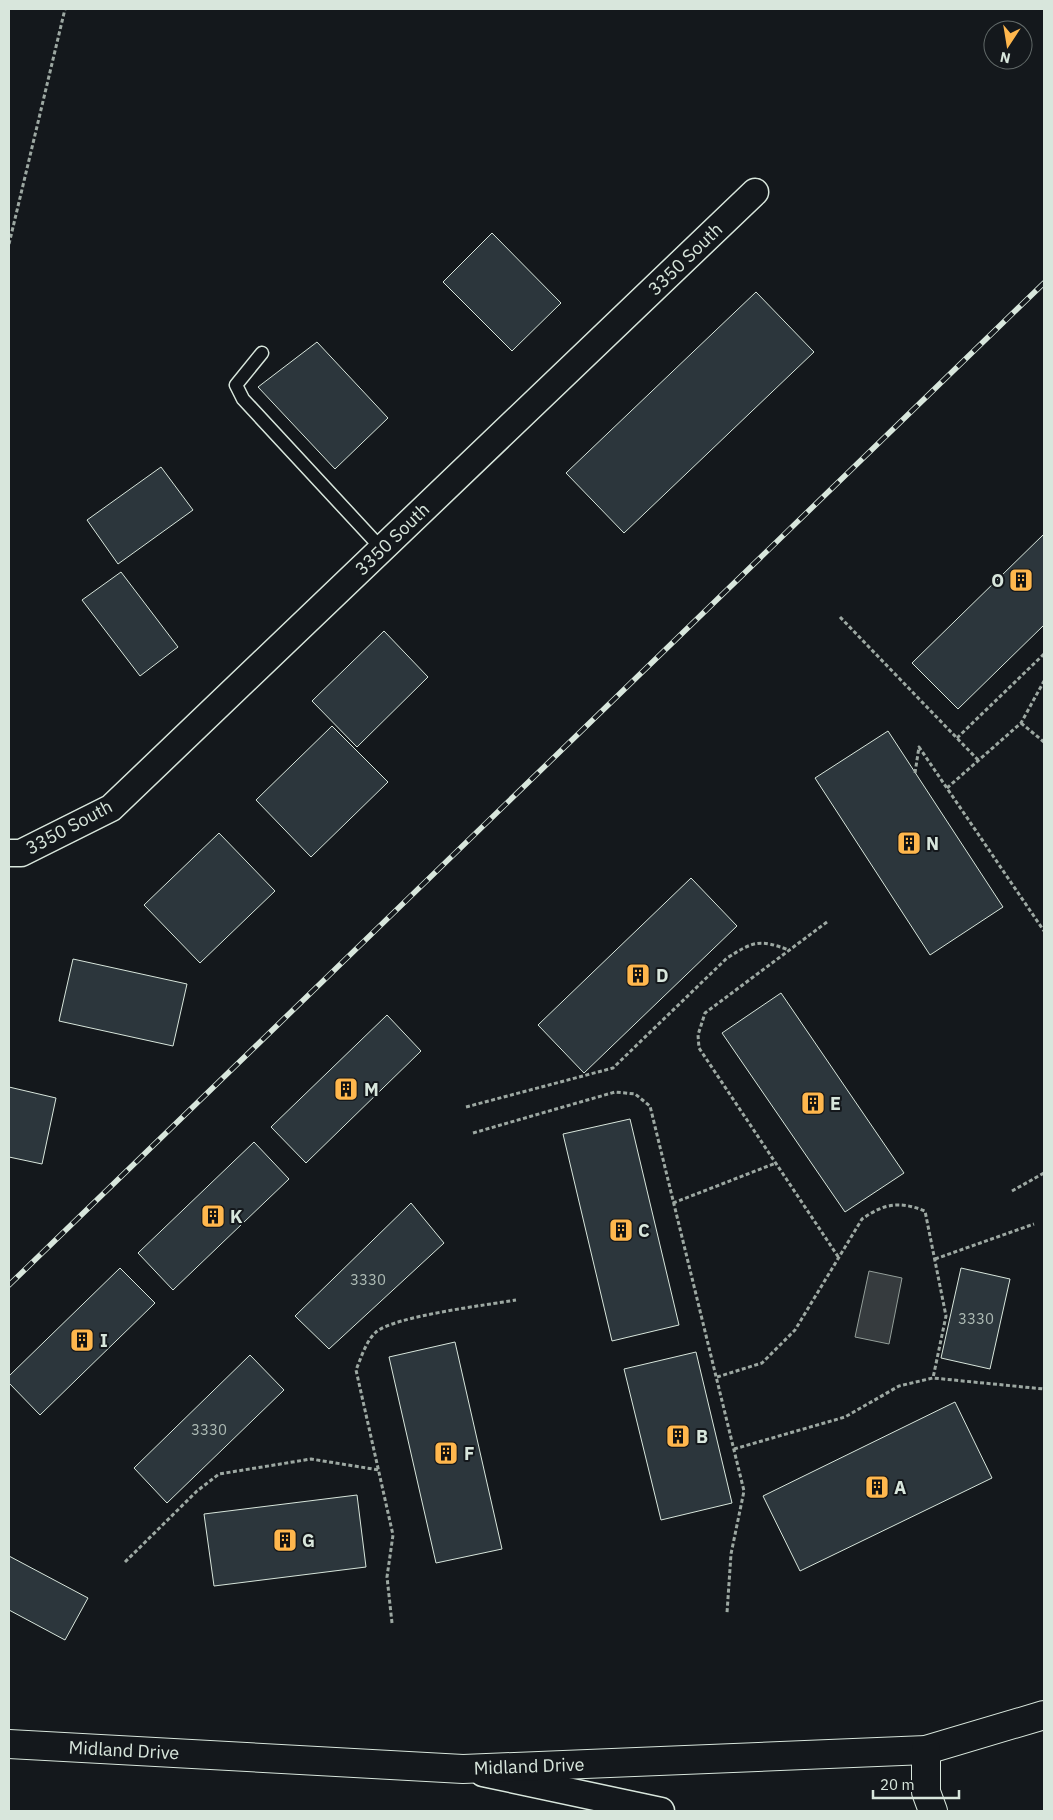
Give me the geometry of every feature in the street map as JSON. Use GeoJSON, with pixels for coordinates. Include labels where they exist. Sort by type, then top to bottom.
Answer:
{"type":"FeatureCollection","features":[{"type":"Feature","properties":{"kind":"main road","name":"Midland Drive"},"geometry":{"type":"LineString","coordinates":[[9,1744],[463,1769],[926,1750],[1044,1715]]}},
{"type":"Feature","properties":{"kind":"main road"},"geometry":{"type":"LineString","coordinates":[[926,1750],[926,1792],[933,1811]]}},
{"type":"Feature","properties":{"kind":"street","name":"3350 South"},"geometry":{"type":"LineString","coordinates":[[9,853],[21,853],[111,808],[755,192]]}},
{"type":"Feature","properties":{"kind":"street"},"geometry":{"type":"LineString","coordinates":[[463,1769],[661,1811]]}},
{"type":"Feature","properties":{"kind":"lane"},"geometry":{"type":"LineString","coordinates":[[262,353],[236,385],[243,399],[382,549]]}},
{"type":"Feature","properties":{"kind":"path"},"geometry":{"type":"LineString","coordinates":[[9,244],[65,9]]}},
{"type":"Feature","properties":{"kind":"path"},"geometry":{"type":"LineString","coordinates":[[840,617],[980,762]]}},
{"type":"Feature","properties":{"kind":"path"},"geometry":{"type":"LineString","coordinates":[[957,738],[1044,654]]}},
{"type":"Feature","properties":{"kind":"path"},"geometry":{"type":"LineString","coordinates":[[947,788],[980,762],[1021,723],[1044,681]]}},
{"type":"Feature","properties":{"kind":"path"},"geometry":{"type":"LineString","coordinates":[[1021,723],[1044,742]]}},
{"type":"Feature","properties":{"kind":"path"},"geometry":{"type":"LineString","coordinates":[[915,772],[919,747],[1044,931]]}},
{"type":"Feature","properties":{"kind":"path"},"geometry":{"type":"LineString","coordinates":[[827,922],[705,1013],[698,1035],[699,1048],[839,1258]]}},
{"type":"Feature","properties":{"kind":"path"},"geometry":{"type":"LineString","coordinates":[[466,1107],[613,1068],[727,958],[747,945],[766,942],[790,950]]}},
{"type":"Feature","properties":{"kind":"path"},"geometry":{"type":"LineString","coordinates":[[473,1132],[615,1092],[636,1094],[650,1106],[744,1491],[731,1554],[727,1613]]}},
{"type":"Feature","properties":{"kind":"path"},"geometry":{"type":"LineString","coordinates":[[673,1203],[776,1163]]}},
{"type":"Feature","properties":{"kind":"path"},"geometry":{"type":"LineString","coordinates":[[1012,1191],[1044,1173]]}},
{"type":"Feature","properties":{"kind":"path"},"geometry":{"type":"LineString","coordinates":[[717,1377],[762,1362],[796,1330],[862,1219],[878,1208],[907,1204],[925,1211],[946,1316],[933,1378]]}},
{"type":"Feature","properties":{"kind":"path"},"geometry":{"type":"LineString","coordinates":[[935,1258],[1034,1224]]}},
{"type":"Feature","properties":{"kind":"path"},"geometry":{"type":"LineString","coordinates":[[392,1623],[387,1577],[393,1535],[356,1370],[364,1349],[375,1332],[395,1322],[516,1300]]}},
{"type":"Feature","properties":{"kind":"path"},"geometry":{"type":"LineString","coordinates":[[734,1449],[845,1417],[899,1386],[933,1378],[1044,1389]]}},
{"type":"Feature","properties":{"kind":"path"},"geometry":{"type":"LineString","coordinates":[[125,1562],[197,1491],[219,1474],[311,1459],[378,1470]]}},
{"type":"Feature","properties":{"kind":"shaded area"},"geometry":{"type":"Polygon","coordinates":[[[869,1271],[902,1278],[889,1344],[855,1337],[869,1271]]]}},
{"type":"Feature","properties":{"kind":"building"},"geometry":{"type":"Polygon","coordinates":[[[492,233],[561,303],[512,351],[443,282],[492,233]]]}},
{"type":"Feature","properties":{"kind":"building"},"geometry":{"type":"Polygon","coordinates":[[[756,292],[814,352],[624,533],[566,473],[756,292]]]}},
{"type":"Feature","properties":{"kind":"building"},"geometry":{"type":"Polygon","coordinates":[[[317,342],[388,418],[335,469],[258,387],[317,342]]]}},
{"type":"Feature","properties":{"kind":"building"},"geometry":{"type":"Polygon","coordinates":[[[161,467],[193,510],[118,564],[87,520],[161,467]]]}},
{"type":"Feature","properties":{"kind":"building","name":"O"},"geometry":{"type":"Polygon","coordinates":[[[1044,534],[1044,625],[958,709],[912,663],[1044,534]]]}},
{"type":"Feature","properties":{"kind":"building"},"geometry":{"type":"Polygon","coordinates":[[[121,572],[178,647],[140,676],[82,600],[121,572]]]}},
{"type":"Feature","properties":{"kind":"building"},"geometry":{"type":"Polygon","coordinates":[[[384,631],[428,677],[357,747],[312,701],[384,631]]]}},
{"type":"Feature","properties":{"kind":"building"},"geometry":{"type":"Polygon","coordinates":[[[332,726],[388,782],[311,857],[256,800],[332,726]]]}},
{"type":"Feature","properties":{"kind":"building","name":"N"},"geometry":{"type":"Polygon","coordinates":[[[888,731],[1003,907],[930,955],[815,778],[888,731]]]}},
{"type":"Feature","properties":{"kind":"building"},"geometry":{"type":"Polygon","coordinates":[[[219,833],[275,891],[200,963],[144,905],[219,833]]]}},
{"type":"Feature","properties":{"kind":"building","name":"D"},"geometry":{"type":"Polygon","coordinates":[[[691,878],[737,926],[584,1073],[538,1025],[691,878]]]}},
{"type":"Feature","properties":{"kind":"building"},"geometry":{"type":"Polygon","coordinates":[[[73,959],[187,984],[173,1046],[59,1021],[73,959]]]}},
{"type":"Feature","properties":{"kind":"building","name":"E"},"geometry":{"type":"Polygon","coordinates":[[[781,993],[904,1173],[845,1212],[722,1033],[781,993]]]}},
{"type":"Feature","properties":{"kind":"building","name":"M"},"geometry":{"type":"Polygon","coordinates":[[[387,1015],[421,1051],[306,1163],[271,1127],[387,1015]]]}},
{"type":"Feature","properties":{"kind":"building"},"geometry":{"type":"Polygon","coordinates":[[[9,1087],[56,1098],[42,1164],[9,1157],[9,1087]]]}},
{"type":"Feature","properties":{"kind":"building","name":"C"},"geometry":{"type":"Polygon","coordinates":[[[630,1119],[679,1325],[612,1341],[563,1134],[630,1119]]]}},
{"type":"Feature","properties":{"kind":"building","name":"K"},"geometry":{"type":"Polygon","coordinates":[[[254,1142],[289,1179],[173,1290],[138,1253],[254,1142]]]}},
{"type":"Feature","properties":{"kind":"building"},"geometry":{"type":"Polygon","coordinates":[[[411,1203],[444,1243],[329,1349],[295,1316],[411,1203]]]}},
{"type":"Feature","properties":{"kind":"building","name":"I"},"geometry":{"type":"Polygon","coordinates":[[[120,1268],[155,1303],[40,1415],[9,1383],[9,1376],[120,1268]]]}},
{"type":"Feature","properties":{"kind":"building"},"geometry":{"type":"Polygon","coordinates":[[[961,1268],[1010,1279],[990,1369],[941,1358],[961,1268]]]}},
{"type":"Feature","properties":{"kind":"building","name":"F"},"geometry":{"type":"Polygon","coordinates":[[[455,1342],[502,1549],[436,1563],[389,1357],[455,1342]]]}},
{"type":"Feature","properties":{"kind":"building","name":"B"},"geometry":{"type":"Polygon","coordinates":[[[696,1352],[732,1503],[661,1520],[624,1369],[696,1352]]]}},
{"type":"Feature","properties":{"kind":"building"},"geometry":{"type":"Polygon","coordinates":[[[250,1355],[284,1390],[167,1503],[134,1468],[250,1355]]]}},
{"type":"Feature","properties":{"kind":"building","name":"A"},"geometry":{"type":"Polygon","coordinates":[[[955,1402],[992,1478],[800,1571],[763,1496],[955,1402]]]}},
{"type":"Feature","properties":{"kind":"building","name":"G"},"geometry":{"type":"Polygon","coordinates":[[[357,1495],[366,1567],[214,1586],[204,1514],[357,1495]]]}},
{"type":"Feature","properties":{"kind":"building"},"geometry":{"type":"Polygon","coordinates":[[[9,1556],[88,1598],[65,1640],[9,1610],[9,1556]]]}},
{"type":"Feature","properties":{"kind":"railway"},"geometry":{"type":"LineString","coordinates":[[9,1285],[1044,283]]}},
{"type":"Feature","properties":{"kind":"place","name":"O"},"geometry":{"type":"Point","coordinates":[1021,580]}},
{"type":"Feature","properties":{"kind":"place","name":"N"},"geometry":{"type":"Point","coordinates":[909,843]}},
{"type":"Feature","properties":{"kind":"place","name":"D"},"geometry":{"type":"Point","coordinates":[638,975]}},
{"type":"Feature","properties":{"kind":"place","name":"M"},"geometry":{"type":"Point","coordinates":[346,1089]}},
{"type":"Feature","properties":{"kind":"place","name":"E"},"geometry":{"type":"Point","coordinates":[813,1103]}},
{"type":"Feature","properties":{"kind":"place","name":"K"},"geometry":{"type":"Point","coordinates":[213,1216]}},
{"type":"Feature","properties":{"kind":"place","name":"C"},"geometry":{"type":"Point","coordinates":[621,1230]}},
{"type":"Feature","properties":{"kind":"place","name":"I"},"geometry":{"type":"Point","coordinates":[82,1340]}},
{"type":"Feature","properties":{"kind":"place","name":"B"},"geometry":{"type":"Point","coordinates":[678,1436]}},
{"type":"Feature","properties":{"kind":"place","name":"F"},"geometry":{"type":"Point","coordinates":[446,1453]}},
{"type":"Feature","properties":{"kind":"place","name":"A"},"geometry":{"type":"Point","coordinates":[877,1487]}},
{"type":"Feature","properties":{"kind":"place","name":"G"},"geometry":{"type":"Point","coordinates":[285,1540]}}]}
